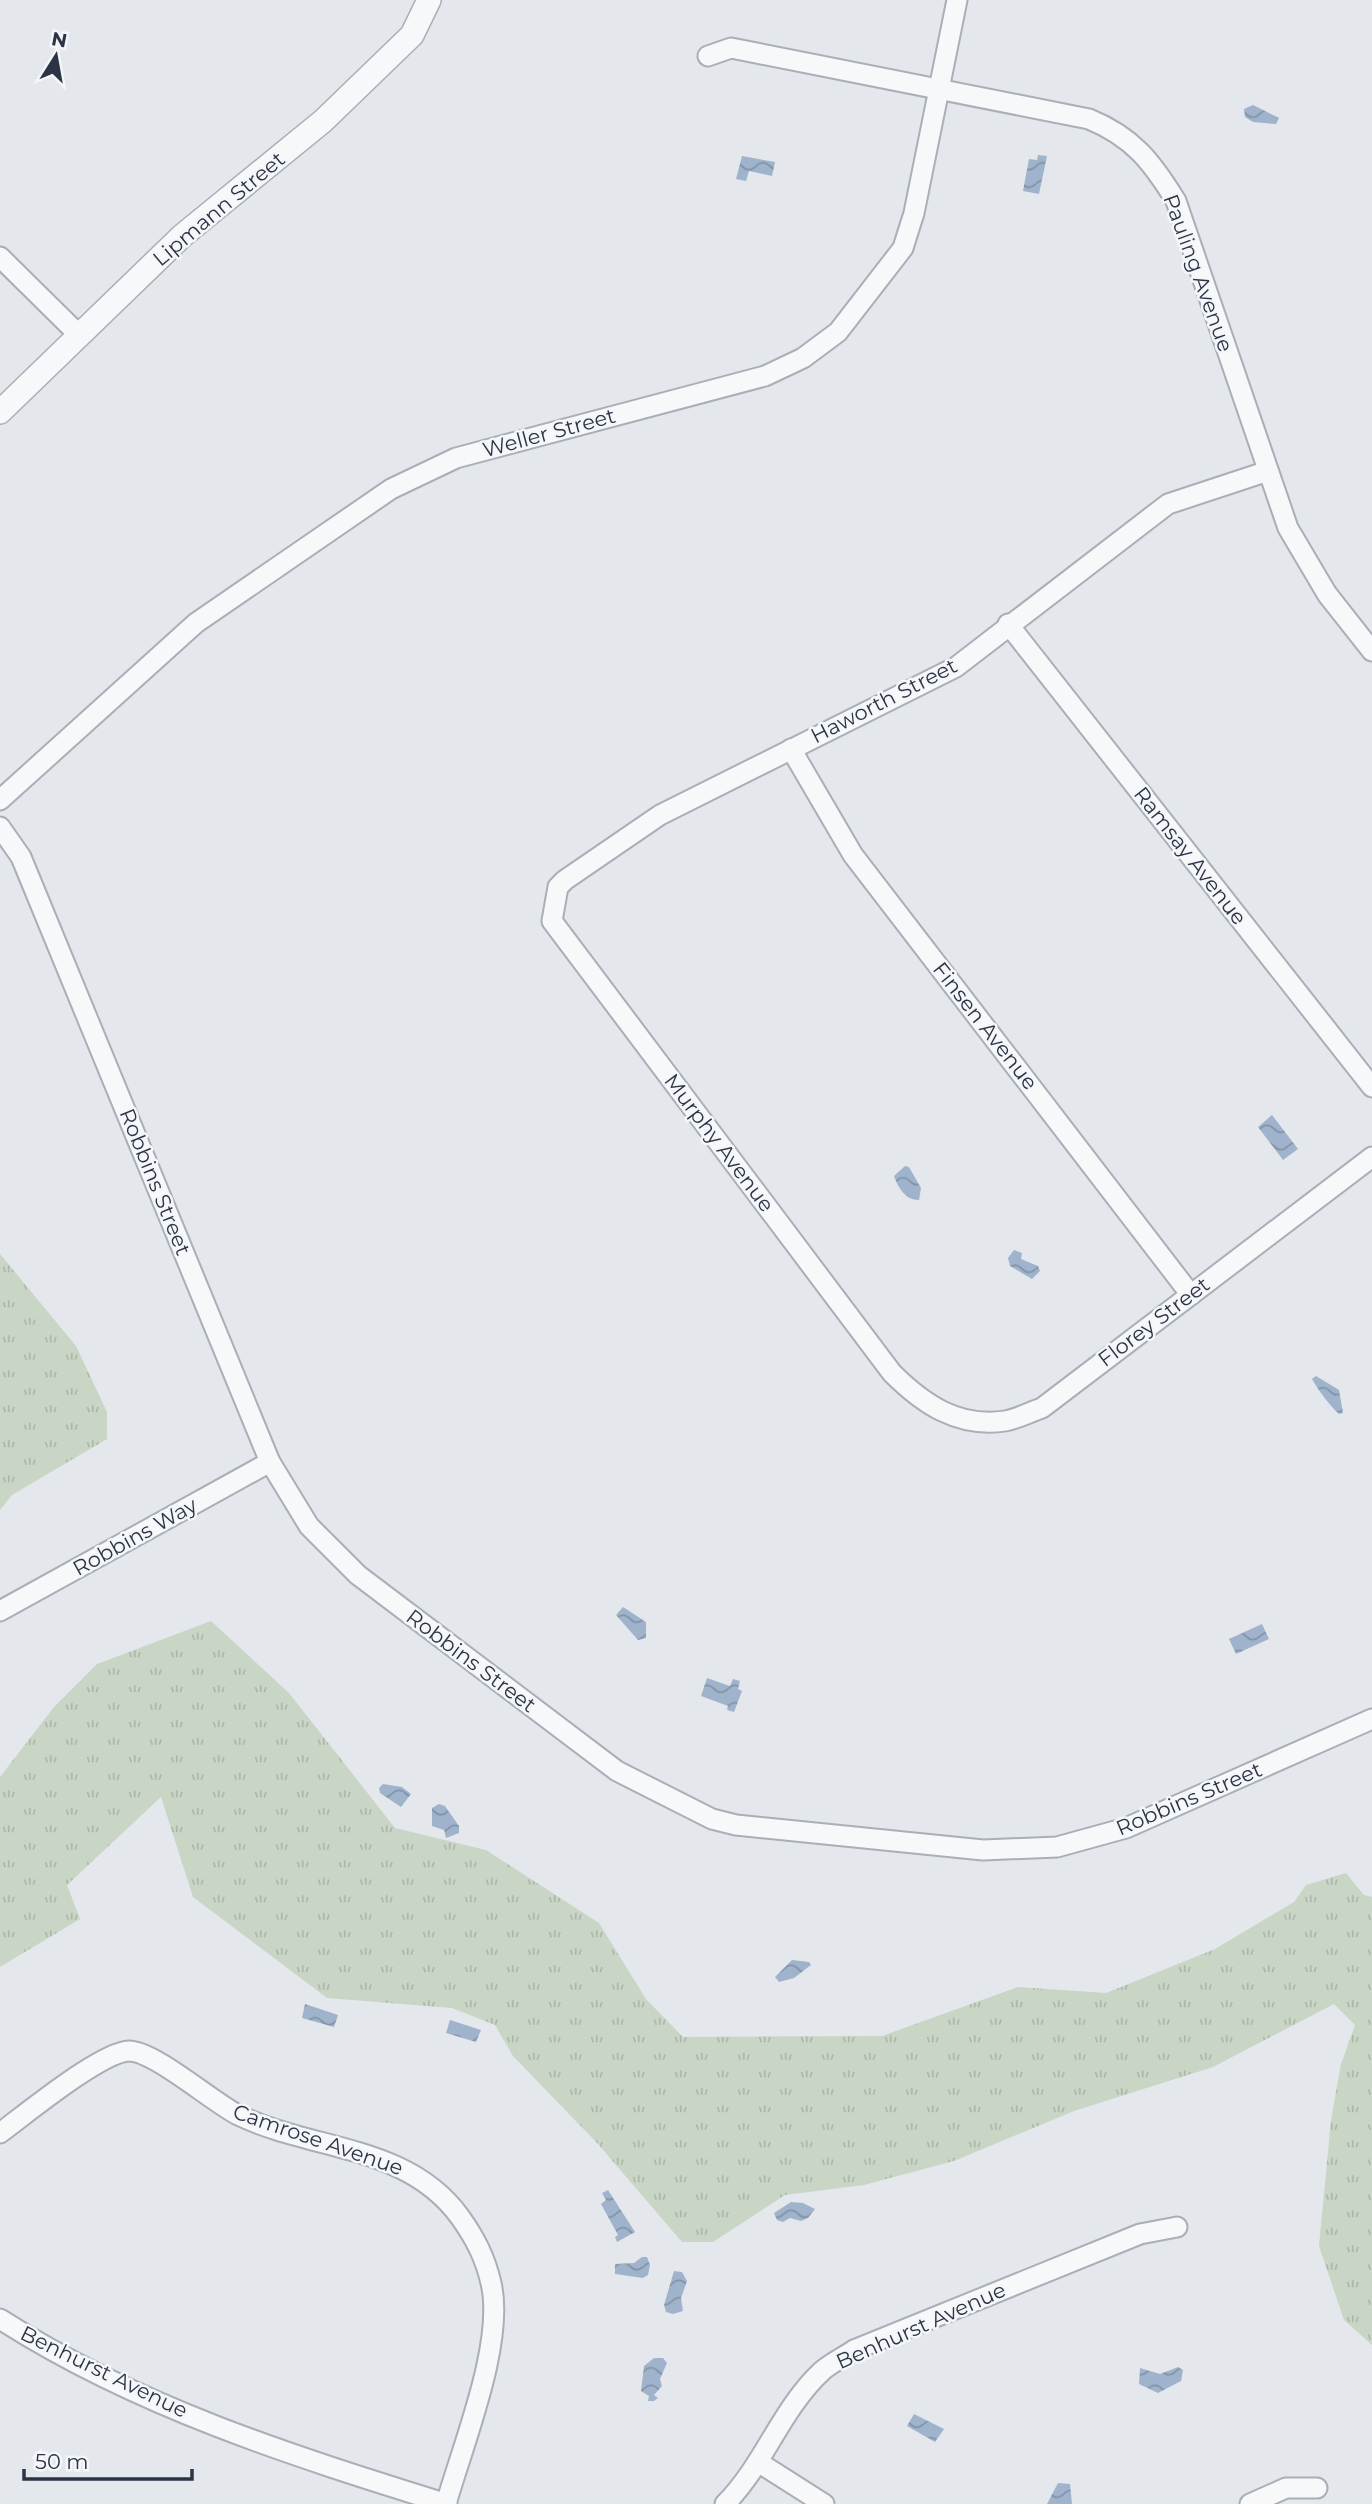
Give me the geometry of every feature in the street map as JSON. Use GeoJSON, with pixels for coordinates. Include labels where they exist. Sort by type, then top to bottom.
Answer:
{"type":"FeatureCollection","features":[{"type":"Feature","properties":{"kind":"street","name":"Lipmann Street"},"geometry":{"type":"LineString","coordinates":[[0,412],[182,236],[323,121],[412,34],[429,0]]}},
{"type":"Feature","properties":{"kind":"street","name":"Weller Street"},"geometry":{"type":"LineString","coordinates":[[0,800],[196,623],[391,489],[456,458],[765,376],[803,359],[838,332],[903,248],[914,213],[957,0]]}},
{"type":"Feature","properties":{"kind":"street","name":"Pauling Avenue"},"geometry":{"type":"LineString","coordinates":[[708,56],[731,48],[1089,119],[1107,126],[1152,161],[1176,201],[1288,528],[1327,594],[1372,651]]}},
{"type":"Feature","properties":{"kind":"street"},"geometry":{"type":"LineString","coordinates":[[0,257],[78,334]]}},
{"type":"Feature","properties":{"kind":"street","name":"Haworth Street"},"geometry":{"type":"LineString","coordinates":[[565,880],[660,815],[956,667],[1008,624],[1168,504],[1268,471]]}},
{"type":"Feature","properties":{"kind":"street","name":"Ramsay Avenue"},"geometry":{"type":"LineString","coordinates":[[1008,624],[1372,1087]]}},
{"type":"Feature","properties":{"kind":"street","name":"Finsen Avenue"},"geometry":{"type":"LineString","coordinates":[[791,749],[853,855],[1191,1295]]}},
{"type":"Feature","properties":{"kind":"street","name":"Robbins Street"},"geometry":{"type":"LineString","coordinates":[[0,827],[21,857],[270,1462],[309,1526],[358,1575],[617,1771],[712,1819],[736,1825],[983,1850],[1057,1847],[1126,1828],[1372,1720]]}},
{"type":"Feature","properties":{"kind":"street","name":"Murphy Avenue"},"geometry":{"type":"LineString","coordinates":[[565,880],[558,887],[552,921],[892,1373],[916,1398]]}},
{"type":"Feature","properties":{"kind":"street","name":"Florey Street"},"geometry":{"type":"LineString","coordinates":[[916,1398],[940,1413],[971,1420],[1005,1421],[1042,1408],[1372,1157]]}},
{"type":"Feature","properties":{"kind":"street","name":"Robbins Way"},"geometry":{"type":"LineString","coordinates":[[0,1611],[270,1462]]}},
{"type":"Feature","properties":{"kind":"street","name":"Camrose Avenue"},"geometry":{"type":"LineString","coordinates":[[0,2133],[104,2058],[129,2051],[149,2056],[206,2097],[240,2116],[389,2162],[425,2180],[453,2207],[479,2243],[496,2310],[491,2348],[446,2504]]}},
{"type":"Feature","properties":{"kind":"street","name":"Benhurst Avenue"},"geometry":{"type":"LineString","coordinates":[[725,2504],[742,2487],[805,2390],[823,2370],[854,2350],[1140,2234],[1177,2227]]}},
{"type":"Feature","properties":{"kind":"street","name":"Benhurst Avenue"},"geometry":{"type":"LineString","coordinates":[[0,2319],[147,2399],[282,2452],[446,2504]]}},
{"type":"Feature","properties":{"kind":"street"},"geometry":{"type":"LineString","coordinates":[[758,2462],[824,2504]]}},
{"type":"Feature","properties":{"kind":"street"},"geometry":{"type":"LineString","coordinates":[[1250,2504],[1286,2488],[1317,2488]]}},
{"type":"Feature","properties":{"kind":"green space"},"geometry":{"type":"Polygon","coordinates":[[[0,1254],[76,1346],[107,1412],[107,1439],[12,1495],[0,1510],[0,1254]]]}},
{"type":"Feature","properties":{"kind":"green space"},"geometry":{"type":"Polygon","coordinates":[[[211,1621],[289,1693],[395,1828],[486,1850],[599,1923],[646,1999],[683,2037],[882,2036],[1018,1987],[1106,1993],[1215,1949],[1294,1902],[1306,1885],[1346,1873],[1364,1895],[1372,1897],[1372,2345],[1344,2320],[1319,2246],[1331,2120],[1341,2064],[1355,2025],[1334,2004],[1213,2067],[1074,2111],[954,2161],[864,2185],[785,2195],[713,2242],[682,2242],[598,2144],[513,2056],[495,2025],[452,2008],[327,1998],[193,1897],[161,1797],[67,1885],[80,1919],[0,1967],[0,1777],[54,1707],[97,1664],[211,1621]]]}},
{"type":"Feature","properties":{"kind":"water"},"geometry":{"type":"Polygon","coordinates":[[[1253,105],[1279,118],[1276,124],[1253,122],[1245,117],[1244,109],[1253,105]]]}},
{"type":"Feature","properties":{"kind":"water"},"geometry":{"type":"Polygon","coordinates":[[[1038,155],[1047,156],[1039,194],[1023,191],[1029,159],[1037,160],[1038,155]]]}},
{"type":"Feature","properties":{"kind":"water"},"geometry":{"type":"Polygon","coordinates":[[[742,156],[775,162],[772,176],[749,171],[746,181],[736,179],[742,156]]]}},
{"type":"Feature","properties":{"kind":"water"},"geometry":{"type":"Polygon","coordinates":[[[1272,1115],[1298,1149],[1283,1160],[1258,1127],[1272,1115]]]}},
{"type":"Feature","properties":{"kind":"water"},"geometry":{"type":"Polygon","coordinates":[[[905,1166],[909,1167],[921,1188],[919,1200],[906,1195],[894,1176],[905,1166]]]}},
{"type":"Feature","properties":{"kind":"water"},"geometry":{"type":"Polygon","coordinates":[[[1014,1250],[1022,1253],[1021,1259],[1038,1266],[1040,1271],[1032,1279],[1010,1266],[1008,1258],[1014,1250]]]}},
{"type":"Feature","properties":{"kind":"water"},"geometry":{"type":"Polygon","coordinates":[[[1316,1376],[1339,1390],[1343,1413],[1339,1414],[1321,1393],[1312,1379],[1316,1376]]]}},
{"type":"Feature","properties":{"kind":"water"},"geometry":{"type":"Polygon","coordinates":[[[623,1607],[646,1622],[646,1638],[638,1640],[616,1615],[623,1607]]]}},
{"type":"Feature","properties":{"kind":"water"},"geometry":{"type":"Polygon","coordinates":[[[1262,1624],[1269,1639],[1236,1654],[1229,1639],[1262,1624]]]}},
{"type":"Feature","properties":{"kind":"water"},"geometry":{"type":"Polygon","coordinates":[[[707,1678],[730,1686],[733,1679],[740,1681],[738,1689],[742,1691],[734,1712],[727,1710],[728,1706],[701,1696],[707,1678]]]}},
{"type":"Feature","properties":{"kind":"water"},"geometry":{"type":"Polygon","coordinates":[[[383,1784],[402,1787],[411,1794],[401,1807],[380,1793],[379,1788],[383,1784]]]}},
{"type":"Feature","properties":{"kind":"water"},"geometry":{"type":"Polygon","coordinates":[[[439,1804],[445,1806],[459,1826],[459,1833],[446,1838],[444,1830],[432,1826],[432,1808],[439,1804]]]}},
{"type":"Feature","properties":{"kind":"water"},"geometry":{"type":"Polygon","coordinates":[[[792,1960],[809,1962],[811,1965],[794,1978],[779,1982],[775,1977],[792,1960]]]}},
{"type":"Feature","properties":{"kind":"water"},"geometry":{"type":"Polygon","coordinates":[[[305,2004],[338,2015],[334,2027],[302,2018],[305,2004]]]}},
{"type":"Feature","properties":{"kind":"water"},"geometry":{"type":"Polygon","coordinates":[[[450,2020],[481,2030],[476,2042],[446,2033],[450,2020]]]}},
{"type":"Feature","properties":{"kind":"water"},"geometry":{"type":"Polygon","coordinates":[[[608,2190],[635,2232],[617,2242],[615,2237],[618,2235],[601,2204],[606,2200],[602,2193],[608,2190]]]}},
{"type":"Feature","properties":{"kind":"water"},"geometry":{"type":"Polygon","coordinates":[[[791,2202],[803,2203],[815,2209],[808,2218],[801,2221],[790,2218],[783,2222],[777,2220],[774,2213],[791,2202]]]}},
{"type":"Feature","properties":{"kind":"water"},"geometry":{"type":"Polygon","coordinates":[[[647,2257],[650,2265],[648,2275],[643,2278],[615,2274],[615,2264],[634,2263],[647,2257]]]}},
{"type":"Feature","properties":{"kind":"water"},"geometry":{"type":"Polygon","coordinates":[[[674,2271],[682,2272],[687,2281],[681,2298],[683,2311],[673,2314],[666,2312],[664,2305],[674,2271]]]}},
{"type":"Feature","properties":{"kind":"water"},"geometry":{"type":"Polygon","coordinates":[[[654,2358],[663,2358],[667,2363],[660,2379],[662,2386],[654,2395],[658,2398],[648,2401],[649,2396],[641,2391],[644,2366],[654,2358]]]}},
{"type":"Feature","properties":{"kind":"water"},"geometry":{"type":"Polygon","coordinates":[[[1178,2367],[1183,2370],[1181,2381],[1158,2393],[1139,2384],[1140,2368],[1160,2374],[1178,2367]]]}},
{"type":"Feature","properties":{"kind":"water"},"geometry":{"type":"Polygon","coordinates":[[[914,2414],[944,2429],[935,2442],[907,2426],[914,2414]]]}},
{"type":"Feature","properties":{"kind":"water"},"geometry":{"type":"Polygon","coordinates":[[[1058,2483],[1070,2484],[1072,2504],[1047,2504],[1058,2483]]]}}]}
